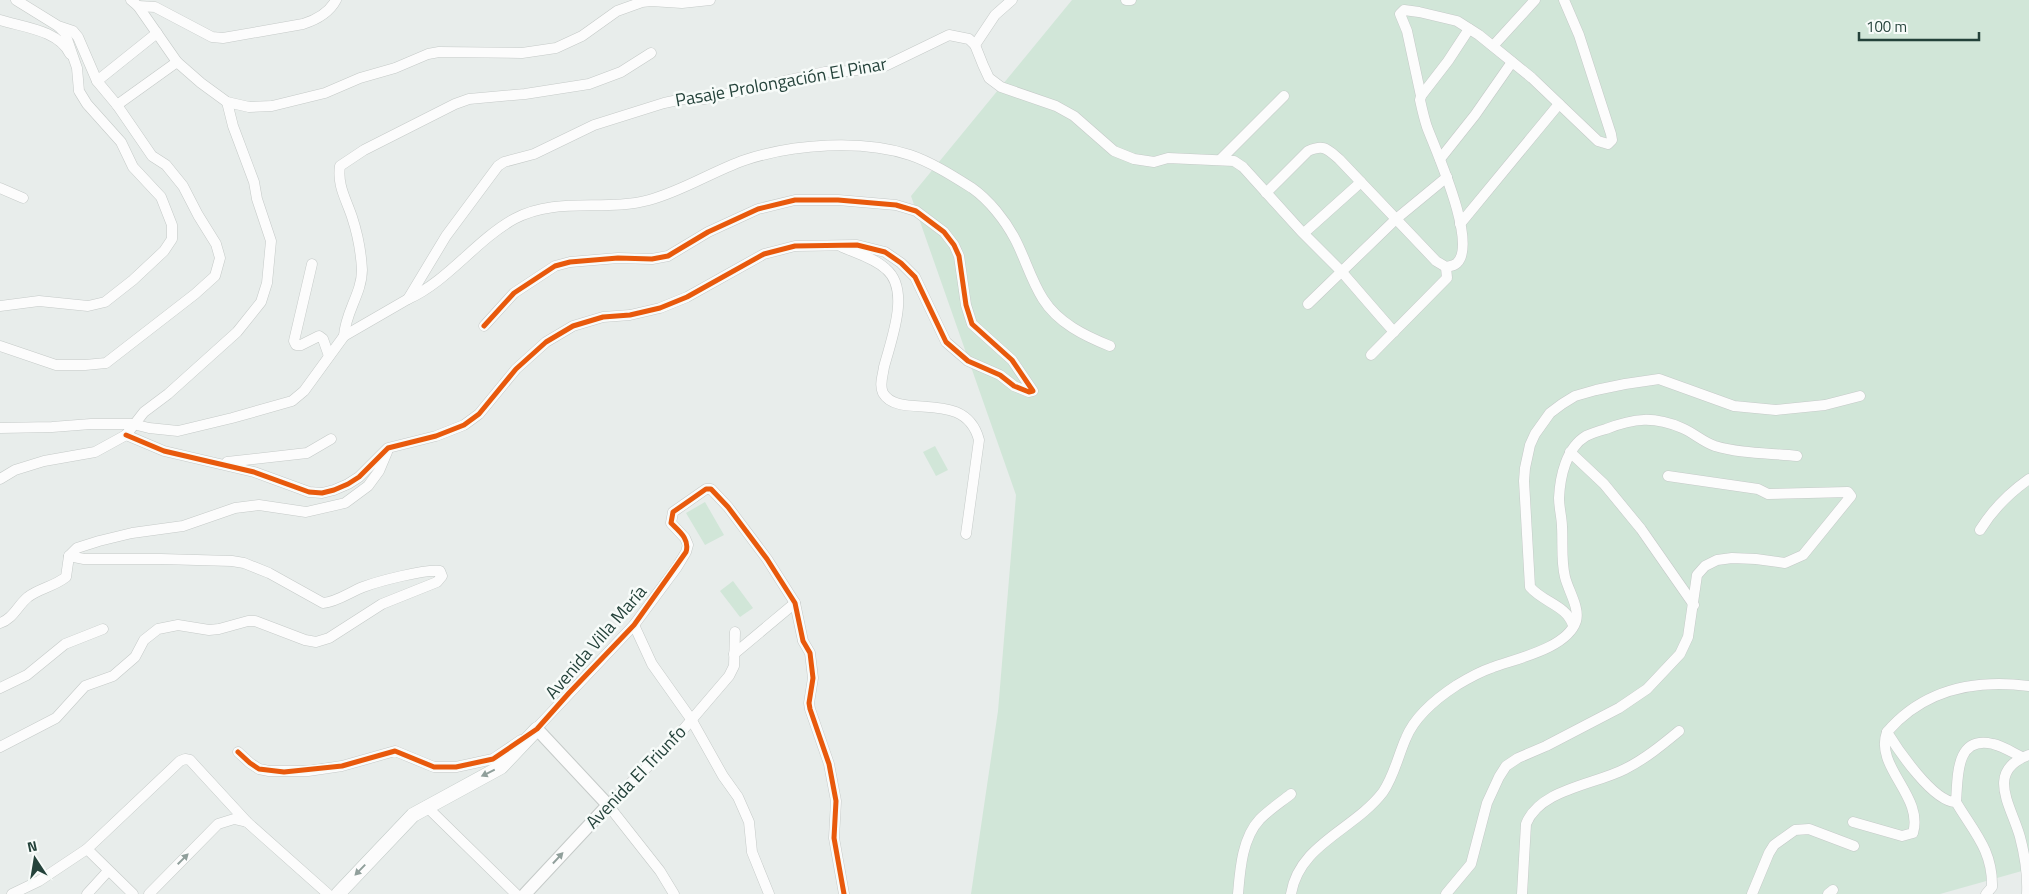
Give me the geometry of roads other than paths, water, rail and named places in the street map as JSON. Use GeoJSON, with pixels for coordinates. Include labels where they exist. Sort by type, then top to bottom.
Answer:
{"type":"FeatureCollection","features":[{"type":"Feature","properties":{"kind":"main road","name":"Avenida Villa María"},"geometry":{"type":"LineString","coordinates":[[338,894],[413,815],[426,806],[501,767],[537,729]]}},
{"type":"Feature","properties":{"kind":"street"},"geometry":{"type":"LineString","coordinates":[[0,306],[39,301],[88,306],[105,302],[133,280],[164,251],[172,239],[172,225],[161,197],[133,167],[121,142],[87,104],[79,91],[77,68],[65,33],[58,26],[16,0]]}},
{"type":"Feature","properties":{"kind":"street"},"geometry":{"type":"LineString","coordinates":[[134,3],[155,7],[212,38],[223,38],[303,24],[327,12],[336,0]]}},
{"type":"Feature","properties":{"kind":"street"},"geometry":{"type":"LineString","coordinates":[[134,3],[178,62],[201,83],[227,102],[249,107],[272,106],[325,93],[360,78],[396,68],[428,54],[439,52],[522,53],[556,48],[582,36],[617,11],[642,2],[682,3],[710,0]]}},
{"type":"Feature","properties":{"kind":"street"},"geometry":{"type":"LineString","coordinates":[[1012,0],[995,16],[976,45],[983,66],[990,78],[1001,87],[1056,106],[1074,116],[1114,150],[1134,159],[1154,162],[1168,158],[1234,161],[1243,167],[1341,271],[1394,332]]}},
{"type":"Feature","properties":{"kind":"street"},"geometry":{"type":"LineString","coordinates":[[1126,0],[1131,0]]}},
{"type":"Feature","properties":{"kind":"street"},"geometry":{"type":"LineString","coordinates":[[1493,46],[1535,0]]}},
{"type":"Feature","properties":{"kind":"street"},"geometry":{"type":"LineString","coordinates":[[1266,193],[1308,151],[1317,147],[1325,148],[1340,159],[1436,261],[1446,267],[1454,265],[1460,258],[1463,244],[1460,224],[1447,177],[1427,125],[1420,100],[1421,96],[1407,31],[1400,14],[1404,10],[1419,12],[1457,21],[1469,28],[1532,78],[1598,140],[1608,144],[1612,140],[1579,35],[1564,0]]}},
{"type":"Feature","properties":{"kind":"street"},"geometry":{"type":"LineString","coordinates":[[0,20],[39,31],[57,40],[68,49],[77,68]]}},
{"type":"Feature","properties":{"kind":"street"},"geometry":{"type":"LineString","coordinates":[[0,346],[56,365],[106,363],[215,276],[220,258],[216,244],[183,186],[166,165],[152,156],[117,105],[97,81],[78,37],[73,31],[58,26]]}},
{"type":"Feature","properties":{"kind":"street"},"geometry":{"type":"LineString","coordinates":[[1421,96],[1448,61],[1469,28]]}},
{"type":"Feature","properties":{"kind":"street"},"geometry":{"type":"LineString","coordinates":[[97,81],[157,33]]}},
{"type":"Feature","properties":{"kind":"street","name":"Pasaje Prolongación El Pinar"},"geometry":{"type":"LineString","coordinates":[[408,299],[446,236],[498,166],[504,162],[534,154],[594,125],[664,103],[683,99],[705,98],[825,72],[885,66],[949,36],[960,36],[969,39],[976,45]]}},
{"type":"Feature","properties":{"kind":"street"},"geometry":{"type":"LineString","coordinates":[[344,336],[344,324],[360,286],[362,273],[360,246],[352,216],[339,183],[340,166],[364,150],[455,104],[469,99],[525,94],[588,84],[621,72],[651,53]]}},
{"type":"Feature","properties":{"kind":"street"},"geometry":{"type":"LineString","coordinates":[[117,105],[178,62]]}},
{"type":"Feature","properties":{"kind":"street"},"geometry":{"type":"LineString","coordinates":[[1440,159],[1475,115],[1512,62]]}},
{"type":"Feature","properties":{"kind":"street"},"geometry":{"type":"LineString","coordinates":[[1220,160],[1284,96]]}},
{"type":"Feature","properties":{"kind":"street"},"geometry":{"type":"LineString","coordinates":[[0,479],[15,470],[44,461],[95,452],[126,435],[144,412],[168,394],[240,328],[261,302],[267,283],[271,242],[257,199],[254,182],[233,126],[227,102]]}},
{"type":"Feature","properties":{"kind":"street"},"geometry":{"type":"LineString","coordinates":[[1460,224],[1559,104]]}},
{"type":"Feature","properties":{"kind":"street"},"geometry":{"type":"LineString","coordinates":[[0,428],[133,424],[178,431],[242,416],[292,400],[304,391],[344,336],[408,299],[422,293],[482,241],[515,218],[550,208],[624,204],[648,200],[745,160],[787,150],[831,146],[879,147],[911,155],[942,170],[974,190],[995,209],[1014,238],[1044,301],[1063,321],[1082,335],[1110,346]]}},
{"type":"Feature","properties":{"kind":"street"},"geometry":{"type":"LineString","coordinates":[[1308,304],[1396,219],[1447,177]]}},
{"type":"Feature","properties":{"kind":"street"},"geometry":{"type":"LineString","coordinates":[[1304,233],[1361,182]]}},
{"type":"Feature","properties":{"kind":"street"},"geometry":{"type":"LineString","coordinates":[[0,188],[23,198]]}},
{"type":"Feature","properties":{"kind":"street"},"geometry":{"type":"LineString","coordinates":[[126,435],[164,451],[219,462],[254,472],[309,492],[322,493],[348,484],[359,477],[388,448],[454,430],[464,425],[479,414],[516,369],[546,342],[572,326],[604,317],[630,315],[660,308],[687,297],[764,254],[795,246],[836,244],[856,245],[885,252],[901,263],[915,277],[946,342],[968,361],[1000,375],[1014,386],[1033,392],[1012,360],[972,324],[966,304],[959,256],[954,245],[944,232],[916,212],[896,205],[838,200],[795,200],[758,209],[708,232],[668,256],[652,259],[570,262],[555,266],[514,293],[484,326]]}},
{"type":"Feature","properties":{"kind":"street"},"geometry":{"type":"LineString","coordinates":[[836,244],[887,269],[895,281],[899,296],[882,380],[884,393],[888,398],[899,403],[948,409],[969,421],[977,432],[979,440],[966,534]]}},
{"type":"Feature","properties":{"kind":"street"},"geometry":{"type":"LineString","coordinates":[[312,264],[294,341],[296,345],[301,345],[319,336],[324,339],[329,356]]}},
{"type":"Feature","properties":{"kind":"street"},"geometry":{"type":"LineString","coordinates":[[1371,355],[1447,278],[1446,267]]}},
{"type":"Feature","properties":{"kind":"street"},"geometry":{"type":"LineString","coordinates":[[1573,625],[1570,615],[1560,607],[1543,599],[1530,587],[1524,480],[1530,445],[1550,414],[1562,404],[1575,396],[1596,390],[1659,379],[1734,406],[1776,410],[1825,405],[1860,396]]}},
{"type":"Feature","properties":{"kind":"street"},"geometry":{"type":"LineString","coordinates":[[1291,894],[1293,882],[1301,864],[1316,849],[1363,814],[1383,792],[1390,782],[1407,735],[1426,710],[1441,696],[1473,676],[1547,648],[1570,631],[1576,621],[1575,608],[1565,578],[1562,558],[1562,528],[1559,499],[1562,476],[1570,452],[1577,443],[1586,436],[1621,423],[1647,419],[1682,428],[1715,446],[1732,450],[1797,456]]}},
{"type":"Feature","properties":{"kind":"street"},"geometry":{"type":"LineString","coordinates":[[219,462],[306,453],[331,439]]}},
{"type":"Feature","properties":{"kind":"street"},"geometry":{"type":"LineString","coordinates":[[0,623],[6,621],[27,598],[36,592],[53,586],[66,577],[69,556],[77,548],[132,533],[183,526],[235,508],[259,505],[306,512],[345,503],[368,486],[380,471],[388,448]]}},
{"type":"Feature","properties":{"kind":"street"},"geometry":{"type":"LineString","coordinates":[[1570,452],[1604,484],[1641,529],[1694,605]]}},
{"type":"Feature","properties":{"kind":"street"},"geometry":{"type":"LineString","coordinates":[[1446,894],[1471,864],[1487,803],[1506,766],[1518,758],[1546,746],[1619,708],[1646,689],[1680,654],[1688,636],[1694,605],[1694,585],[1697,575],[1705,566],[1717,560],[1732,558],[1756,559],[1779,563],[1794,560],[1803,555],[1850,494],[1848,492],[1768,494],[1758,489],[1668,476]]}},
{"type":"Feature","properties":{"kind":"street"},"geometry":{"type":"LineString","coordinates":[[1980,530],[2007,495],[2029,479]]}},
{"type":"Feature","properties":{"kind":"street","name":"Avenida Villa María"},"geometry":{"type":"LineString","coordinates":[[537,729],[634,626],[677,567],[688,545],[685,538],[671,523],[673,512],[706,489],[711,489],[728,507],[767,558],[795,602]]}},
{"type":"Feature","properties":{"kind":"street"},"geometry":{"type":"LineString","coordinates":[[0,747],[56,718],[85,686],[113,676],[135,657],[144,640],[158,629],[178,625],[209,630],[255,621],[305,640],[316,642],[329,638],[382,604],[437,582],[442,576],[440,571],[431,570],[394,578],[364,587],[331,602],[323,603],[269,573],[232,561],[84,559],[69,556]]}},
{"type":"Feature","properties":{"kind":"street"},"geometry":{"type":"LineString","coordinates":[[734,654],[795,602],[803,641],[810,653],[813,678],[809,703],[810,709],[829,764],[836,801],[834,838],[844,894]]}},
{"type":"Feature","properties":{"kind":"street"},"geometry":{"type":"LineString","coordinates":[[634,626],[652,664],[691,719],[723,776],[738,797],[749,822],[752,852],[769,894]]}},
{"type":"Feature","properties":{"kind":"street"},"geometry":{"type":"LineString","coordinates":[[0,688],[27,676],[66,644],[103,629]]}},
{"type":"Feature","properties":{"kind":"street","name":"Avenida El Triunfo"},"geometry":{"type":"LineString","coordinates":[[525,894],[608,805],[670,745],[729,676],[734,666],[735,632]]}},
{"type":"Feature","properties":{"kind":"street"},"geometry":{"type":"LineString","coordinates":[[1853,822],[1902,836],[1913,832],[1916,824],[1912,803],[1897,779],[1884,749],[1883,742],[1887,732],[1899,718],[1912,708],[1939,694],[1975,684],[2010,683],[2029,686]]}},
{"type":"Feature","properties":{"kind":"street"},"geometry":{"type":"LineString","coordinates":[[238,752],[259,769],[269,771],[308,771],[342,766],[395,751],[434,767],[456,767],[493,759],[537,729],[608,805],[660,871],[674,894]]}},
{"type":"Feature","properties":{"kind":"street"},"geometry":{"type":"LineString","coordinates":[[1522,894],[1526,824],[1529,816],[1550,798],[1624,770],[1643,760],[1679,731]]}},
{"type":"Feature","properties":{"kind":"street"},"geometry":{"type":"LineString","coordinates":[[1887,732],[1896,748],[1935,791],[1949,802],[1956,802]]}},
{"type":"Feature","properties":{"kind":"street"},"geometry":{"type":"LineString","coordinates":[[1986,894],[1992,887],[1992,876],[1985,846],[1956,802],[1960,762],[1967,749],[1975,744],[1994,744],[2025,756]]}},
{"type":"Feature","properties":{"kind":"street"},"geometry":{"type":"LineString","coordinates":[[2025,756],[2014,762],[2006,774],[2003,786],[2004,796],[2019,835],[2028,874],[2027,894]]}},
{"type":"Feature","properties":{"kind":"street"},"geometry":{"type":"LineString","coordinates":[[12,894],[39,881],[87,849],[180,761],[185,759],[190,760],[247,822],[328,894]]}},
{"type":"Feature","properties":{"kind":"street"},"geometry":{"type":"LineString","coordinates":[[1238,894],[1241,867],[1248,838],[1253,827],[1261,818],[1291,794]]}},
{"type":"Feature","properties":{"kind":"street"},"geometry":{"type":"LineString","coordinates":[[426,806],[516,894]]}},
{"type":"Feature","properties":{"kind":"street"},"geometry":{"type":"LineString","coordinates":[[149,894],[218,824],[234,819],[247,822]]}},
{"type":"Feature","properties":{"kind":"street"},"geometry":{"type":"LineString","coordinates":[[1752,894],[1768,853],[1795,830],[1809,829],[1854,846]]}},
{"type":"Feature","properties":{"kind":"street"},"geometry":{"type":"LineString","coordinates":[[87,849],[133,894]]}},
{"type":"Feature","properties":{"kind":"street"},"geometry":{"type":"LineString","coordinates":[[87,894],[108,871]]}}]}
